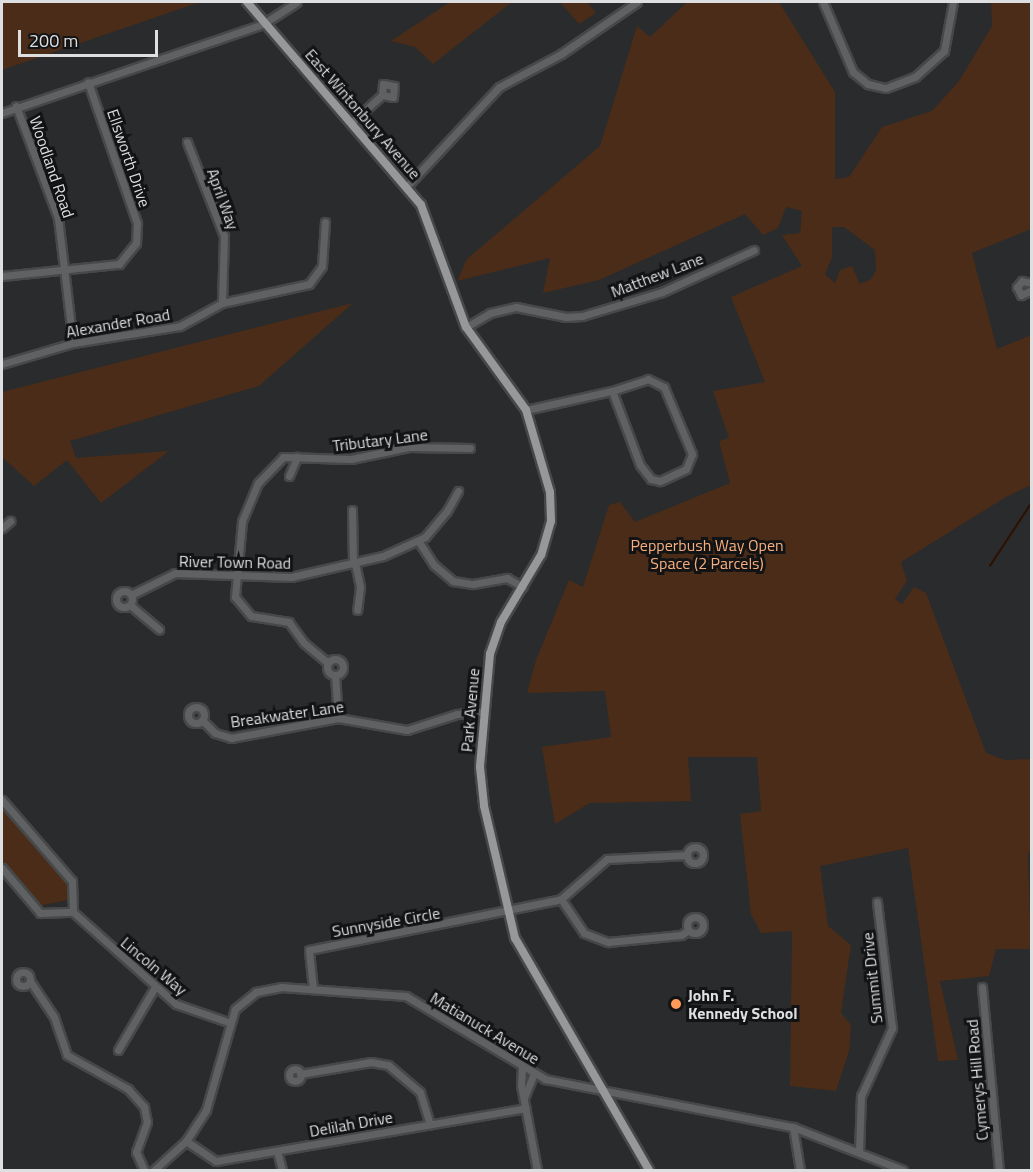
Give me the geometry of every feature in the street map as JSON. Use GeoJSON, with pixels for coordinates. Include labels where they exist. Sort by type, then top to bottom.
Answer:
{"type":"FeatureCollection","features":[{"type":"Feature","properties":{"kind":"main road","name":"East Wintonbury Avenue"},"geometry":{"type":"LineString","coordinates":[[247,2],[263,24],[407,186],[432,227],[441,255]]}},
{"type":"Feature","properties":{"kind":"main road","name":"Park Avenue"},"geometry":{"type":"LineString","coordinates":[[441,255],[466,327],[526,410],[551,512],[544,548],[492,644],[484,711],[481,785],[506,910],[532,970],[649,1170]]}},
{"type":"Feature","properties":{"kind":"street"},"geometry":{"type":"LineString","coordinates":[[2,113],[16,106],[263,24],[297,2]]}},
{"type":"Feature","properties":{"kind":"street"},"geometry":{"type":"LineString","coordinates":[[407,186],[499,87],[561,54],[637,2]]}},
{"type":"Feature","properties":{"kind":"street"},"geometry":{"type":"LineString","coordinates":[[822,2],[853,72],[868,84],[886,88],[915,77],[944,51],[951,34],[953,2]]}},
{"type":"Feature","properties":{"kind":"street","name":"Ellsworth Drive"},"geometry":{"type":"LineString","coordinates":[[2,276],[119,264],[136,243],[137,223],[88,82]]}},
{"type":"Feature","properties":{"kind":"street"},"geometry":{"type":"LineString","coordinates":[[351,123],[381,95]]}},
{"type":"Feature","properties":{"kind":"street","name":"Woodland Road"},"geometry":{"type":"LineString","coordinates":[[16,106],[58,218],[73,343]]}},
{"type":"Feature","properties":{"kind":"street","name":"April Way"},"geometry":{"type":"LineString","coordinates":[[187,142],[224,236],[222,303]]}},
{"type":"Feature","properties":{"kind":"street","name":"Alexander Road"},"geometry":{"type":"LineString","coordinates":[[2,364],[73,343],[180,326],[222,303],[315,280],[322,266],[325,222]]}},
{"type":"Feature","properties":{"kind":"street","name":"Matthew Lane"},"geometry":{"type":"LineString","coordinates":[[466,327],[490,313],[516,307],[566,317],[582,316],[662,292],[754,250]]}},
{"type":"Feature","properties":{"kind":"street"},"geometry":{"type":"LineString","coordinates":[[1032,283],[1022,281],[1017,287],[1021,295],[1032,291]]}},
{"type":"Feature","properties":{"kind":"street"},"geometry":{"type":"LineString","coordinates":[[526,410],[612,391],[648,379],[660,382],[685,430],[692,454],[687,468],[660,481],[647,475],[621,423],[612,391]]}},
{"type":"Feature","properties":{"kind":"street","name":"Tributary Lane"},"geometry":{"type":"LineString","coordinates":[[328,663],[304,643],[285,619],[257,618],[241,608],[235,597],[235,576],[242,522],[258,483],[279,459],[297,457],[351,459],[409,447],[470,448]]}},
{"type":"Feature","properties":{"kind":"street"},"geometry":{"type":"LineString","coordinates":[[289,476],[297,457]]}},
{"type":"Feature","properties":{"kind":"street","name":"River Town Road"},"geometry":{"type":"LineString","coordinates":[[130,605],[120,606],[116,597],[122,592],[131,595],[175,573],[291,577],[354,563],[419,542],[447,511],[458,491]]}},
{"type":"Feature","properties":{"kind":"street"},"geometry":{"type":"LineString","coordinates":[[352,510],[354,563],[360,587],[357,610]]}},
{"type":"Feature","properties":{"kind":"street"},"geometry":{"type":"LineString","coordinates":[[2,528],[10,521]]}},
{"type":"Feature","properties":{"kind":"street"},"geometry":{"type":"LineString","coordinates":[[419,542],[434,565],[453,581],[473,584],[507,578],[523,587]]}},
{"type":"Feature","properties":{"kind":"street"},"geometry":{"type":"LineString","coordinates":[[131,595],[130,605],[159,629]]}},
{"type":"Feature","properties":{"kind":"street"},"geometry":{"type":"LineString","coordinates":[[336,659],[341,663],[342,670],[335,675],[328,670],[328,663],[336,659]]}},
{"type":"Feature","properties":{"kind":"street"},"geometry":{"type":"LineString","coordinates":[[335,675],[338,718]]}},
{"type":"Feature","properties":{"kind":"street","name":"Breakwater Lane"},"geometry":{"type":"LineString","coordinates":[[202,720],[215,733],[231,738],[338,718],[407,730],[457,714],[484,711]]}},
{"type":"Feature","properties":{"kind":"street"},"geometry":{"type":"LineString","coordinates":[[2,800],[72,881],[73,912],[40,913],[2,868]]}},
{"type":"Feature","properties":{"kind":"street"},"geometry":{"type":"LineString","coordinates":[[506,910],[561,899],[607,859],[687,855]]}},
{"type":"Feature","properties":{"kind":"street"},"geometry":{"type":"LineString","coordinates":[[561,899],[584,933],[608,942],[681,935],[689,930]]}},
{"type":"Feature","properties":{"kind":"street","name":"Summit Drive"},"geometry":{"type":"LineString","coordinates":[[859,1152],[861,1096],[892,1028],[877,902]]}},
{"type":"Feature","properties":{"kind":"street","name":"Sunnyside Circle"},"geometry":{"type":"LineString","coordinates":[[314,989],[309,950],[506,910]]}},
{"type":"Feature","properties":{"kind":"street","name":"Lincoln Way"},"geometry":{"type":"LineString","coordinates":[[73,912],[155,987],[182,1007],[228,1022]]}},
{"type":"Feature","properties":{"kind":"street"},"geometry":{"type":"LineString","coordinates":[[30,981],[54,1017],[67,1055],[130,1090],[144,1107],[147,1122],[136,1152],[144,1170]]}},
{"type":"Feature","properties":{"kind":"street"},"geometry":{"type":"LineString","coordinates":[[117,1050],[155,987]]}},
{"type":"Feature","properties":{"kind":"street","name":"Cymerys Hill Road"},"geometry":{"type":"LineString","coordinates":[[982,987],[999,1170]]}},
{"type":"Feature","properties":{"kind":"street","name":"Matianuck Avenue"},"geometry":{"type":"LineString","coordinates":[[154,1170],[186,1141],[211,1097],[228,1022],[240,1004],[259,991],[314,989],[406,996],[534,1073],[602,1090],[793,1127],[903,1170]]}},
{"type":"Feature","properties":{"kind":"street"},"geometry":{"type":"LineString","coordinates":[[300,1074],[371,1062],[388,1065],[420,1092],[430,1124]]}},
{"type":"Feature","properties":{"kind":"street"},"geometry":{"type":"LineString","coordinates":[[522,1067],[525,1108],[537,1170]]}},
{"type":"Feature","properties":{"kind":"street"},"geometry":{"type":"LineString","coordinates":[[524,1098],[534,1073]]}},
{"type":"Feature","properties":{"kind":"street","name":"Delilah Drive"},"geometry":{"type":"LineString","coordinates":[[186,1141],[216,1161],[525,1108]]}},
{"type":"Feature","properties":{"kind":"street"},"geometry":{"type":"LineString","coordinates":[[793,1127],[800,1170]]}},
{"type":"Feature","properties":{"kind":"street"},"geometry":{"type":"LineString","coordinates":[[277,1151],[282,1170]]}},
{"type":"Feature","properties":{"kind":"green space"},"geometry":{"type":"Polygon","coordinates":[[[2,2],[200,2],[2,70],[2,2]]]}},
{"type":"Feature","properties":{"kind":"green space"},"geometry":{"type":"Polygon","coordinates":[[[450,2],[512,2],[433,64],[415,47],[391,41],[450,2]]]}},
{"type":"Feature","properties":{"kind":"green space"},"geometry":{"type":"Polygon","coordinates":[[[560,2],[587,2],[596,13],[579,24],[560,2]]]}},
{"type":"Feature","properties":{"kind":"green space","name":"Pepperbush Way Open Space (2 Parcels)"},"geometry":{"type":"Polygon","coordinates":[[[687,2],[779,2],[835,92],[835,179],[849,177],[882,127],[932,111],[959,81],[992,26],[991,2],[1031,2],[1031,229],[972,253],[997,349],[1031,335],[1031,485],[1006,497],[901,562],[907,581],[895,599],[902,604],[914,587],[926,593],[986,753],[1005,760],[1031,759],[1032,852],[1028,853],[1031,949],[996,949],[989,976],[940,981],[958,1060],[938,1061],[908,848],[820,866],[828,926],[851,945],[841,1013],[851,1025],[849,1051],[836,1091],[790,1086],[792,931],[761,933],[751,914],[740,814],[761,811],[757,757],[688,757],[691,801],[590,803],[555,824],[542,747],[611,737],[605,691],[527,693],[536,660],[569,580],[583,587],[609,505],[620,502],[635,522],[730,483],[719,441],[729,438],[713,391],[765,382],[731,297],[802,266],[782,235],[800,233],[802,211],[786,207],[778,228],[763,235],[745,214],[599,280],[543,293],[550,258],[457,281],[467,259],[600,146],[637,26],[650,37],[687,2]],[[832,227],[832,257],[825,274],[835,283],[840,270],[852,266],[860,284],[871,279],[876,270],[875,250],[844,227],[832,227]]]}},
{"type":"Feature","properties":{"kind":"green space"},"geometry":{"type":"Polygon","coordinates":[[[353,303],[259,386],[70,441],[76,458],[169,451],[101,503],[67,460],[34,486],[2,457],[2,392],[353,303]]]}},
{"type":"Feature","properties":{"kind":"green space"},"geometry":{"type":"Polygon","coordinates":[[[2,804],[67,881],[68,900],[38,906],[2,864],[2,804]]]}},
{"type":"Feature","properties":{"kind":"waterway"},"geometry":{"type":"LineString","coordinates":[[990,566],[1032,502]]}},
{"type":"Feature","properties":{"kind":"place","name":"John F. Kennedy School"},"geometry":{"type":"Point","coordinates":[676,1004]}}]}
